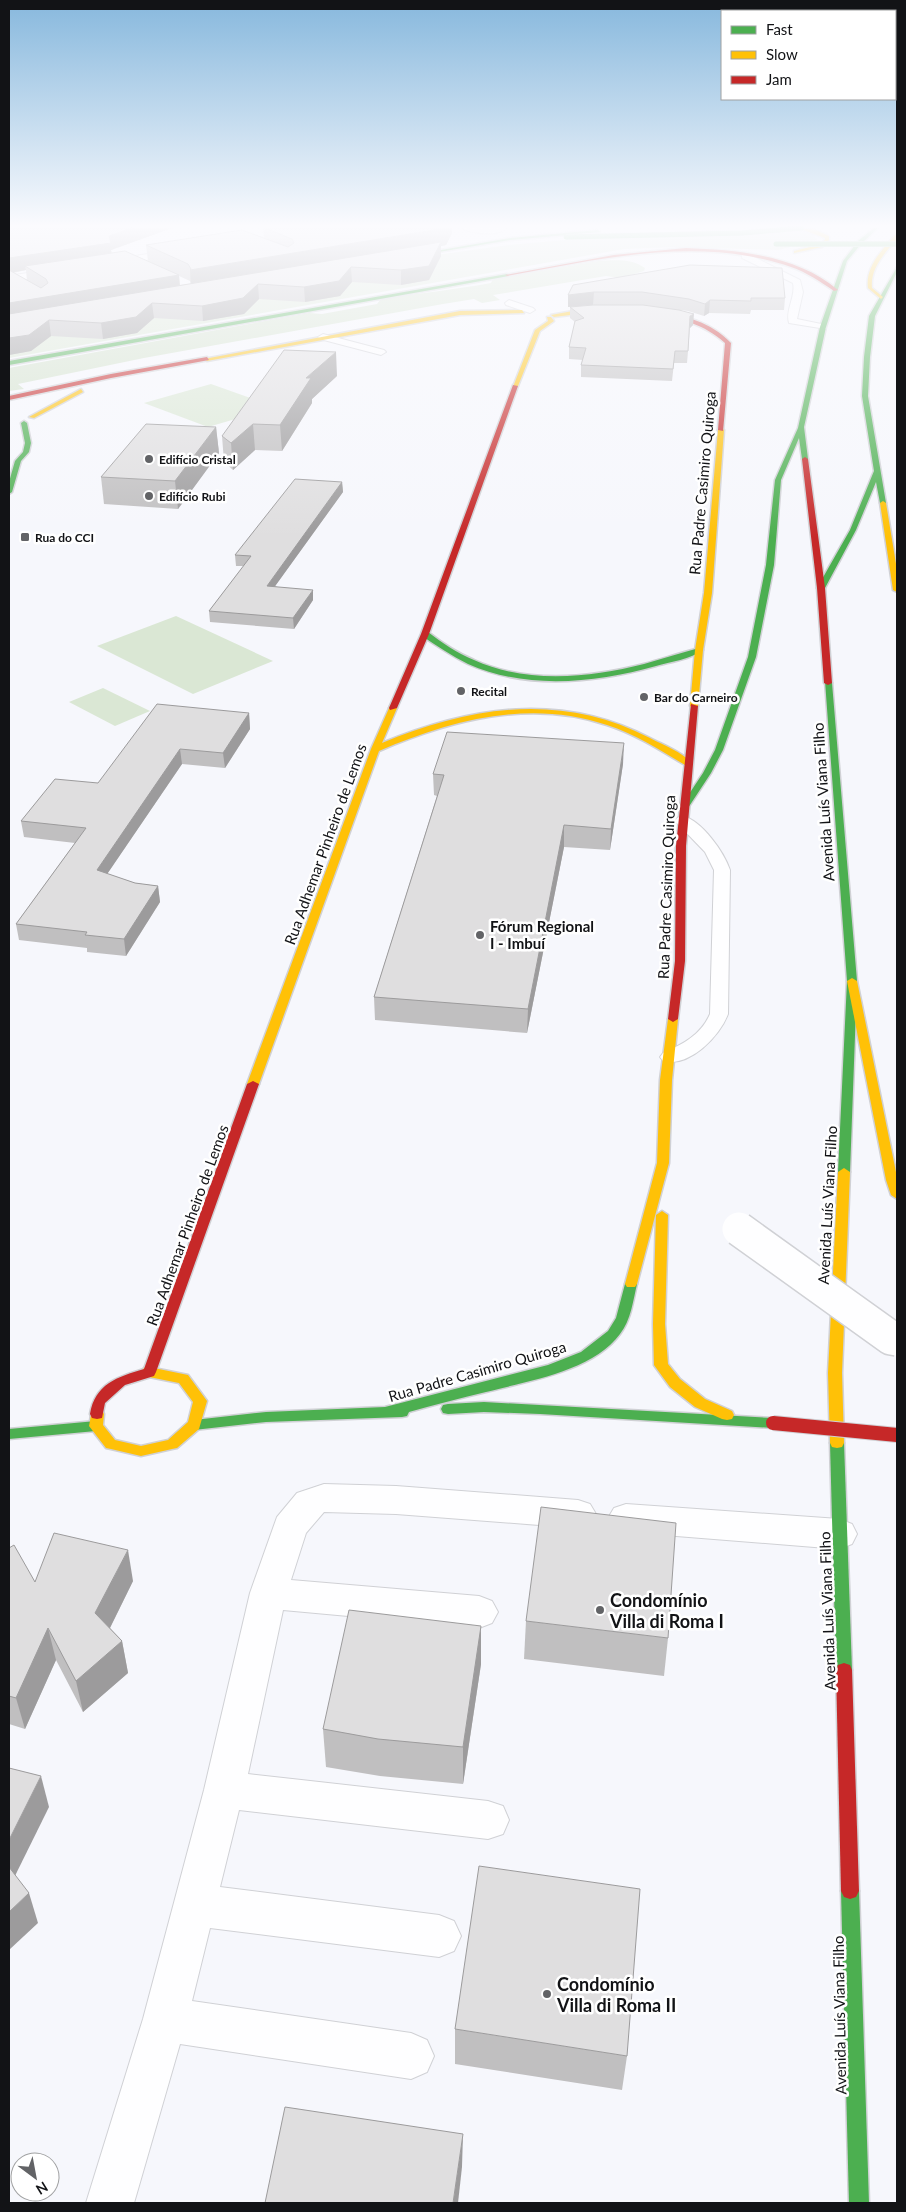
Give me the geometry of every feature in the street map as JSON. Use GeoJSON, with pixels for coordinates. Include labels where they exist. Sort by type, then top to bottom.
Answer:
{"type":"FeatureCollection","features":[{"type":"Feature","properties":{"kind":"main road"},"geometry":{"type":"LineString","coordinates":[[12,363],[187,331]]}},
{"type":"Feature","properties":{"kind":"main road"},"geometry":{"type":"LineString","coordinates":[[9,398],[111,376],[356,331]]}},
{"type":"Feature","properties":{"kind":"main road","name":"Rua Adhemar Pinheiro de Lemos"},"geometry":{"type":"LineString","coordinates":[[149,1372],[375,749],[425,634],[522,368],[537,331]]}},
{"type":"Feature","properties":{"kind":"main road","name":"Rua Padre Casimiro Quiroga"},"geometry":{"type":"LineString","coordinates":[[384,1413],[546,1371],[598,1348],[615,1333],[624,1312],[663,1163],[666,1080],[680,961],[680,866],[688,763],[699,650],[708,593],[728,343],[719,331]]}},
{"type":"Feature","properties":{"kind":"main road","name":"Avenida Luís Viana Filho"},"geometry":{"type":"LineString","coordinates":[[822,331],[801,427],[821,588],[852,981],[835,1373],[850,1839],[859,2203]]}},
{"type":"Feature","properties":{"kind":"main road"},"geometry":{"type":"LineString","coordinates":[[870,331],[865,396],[897,590]]}},
{"type":"Feature","properties":{"kind":"main road"},"geometry":{"type":"LineString","coordinates":[[9,427],[21,412],[111,376]]}},
{"type":"Feature","properties":{"kind":"main road"},"geometry":{"type":"LineString","coordinates":[[9,492],[18,461],[26,452],[28,443],[21,412]]}},
{"type":"Feature","properties":{"kind":"main road"},"geometry":{"type":"LineString","coordinates":[[684,814],[720,750],[752,657],[770,565],[778,480],[801,427]]}},
{"type":"Feature","properties":{"kind":"main road"},"geometry":{"type":"LineString","coordinates":[[9,451],[18,461]]}},
{"type":"Feature","properties":{"kind":"main road"},"geometry":{"type":"LineString","coordinates":[[821,588],[853,530],[877,472]]}},
{"type":"Feature","properties":{"kind":"main road"},"geometry":{"type":"LineString","coordinates":[[425,634],[457,655],[479,665],[523,676],[550,679],[608,676],[632,671],[699,650]]}},
{"type":"Feature","properties":{"kind":"main road"},"geometry":{"type":"LineString","coordinates":[[375,749],[422,728],[453,720],[519,709],[552,710],[609,722],[632,732],[688,763]]}},
{"type":"Feature","properties":{"kind":"main road"},"geometry":{"type":"LineString","coordinates":[[852,981],[892,1180],[897,1195]]}},
{"type":"Feature","properties":{"kind":"main road"},"geometry":{"type":"LineString","coordinates":[[663,1163],[659,1324],[661,1365],[675,1383],[700,1403],[738,1420]]}},
{"type":"Feature","properties":{"kind":"main road"},"geometry":{"type":"LineString","coordinates":[[149,1372],[183,1379],[205,1402],[194,1424],[172,1444],[141,1451],[111,1444],[96,1426],[94,1403],[120,1381],[149,1372]]}},
{"type":"Feature","properties":{"kind":"main road","name":"Rua Padre Casimiro Quiroga"},"geometry":{"type":"LineString","coordinates":[[194,1424],[266,1417],[484,1407],[738,1420],[897,1434]]}},
{"type":"Feature","properties":{"kind":"main road","name":"Rua Padre Casimiro Quiroga"},"geometry":{"type":"LineString","coordinates":[[228,1408],[266,1417]]}},
{"type":"Feature","properties":{"kind":"main road"},"geometry":{"type":"LineString","coordinates":[[30,1432],[64,1417]]}},
{"type":"Feature","properties":{"kind":"main road"},"geometry":{"type":"LineString","coordinates":[[9,1434],[96,1426]]}},
{"type":"Feature","properties":{"kind":"street"},"geometry":{"type":"LineString","coordinates":[[738,1229],[891,1338],[897,1339]]}},
{"type":"Feature","properties":{"kind":"street"},"geometry":{"type":"LineString","coordinates":[[110,2203],[165,2019],[224,1790],[268,1593],[290,1527],[309,1503],[324,1498],[396,1500],[839,1534]]}},
{"type":"Feature","properties":{"kind":"street"},"geometry":{"type":"LineString","coordinates":[[268,1593],[480,1612]]}},
{"type":"Feature","properties":{"kind":"street"},"geometry":{"type":"LineString","coordinates":[[224,1790],[488,1820]]}},
{"type":"Feature","properties":{"kind":"street"},"geometry":{"type":"LineString","coordinates":[[194,1905],[439,1936]]}},
{"type":"Feature","properties":{"kind":"street"},"geometry":{"type":"LineString","coordinates":[[165,2019],[411,2056]]}},
{"type":"Feature","properties":{"kind":"lane"},"geometry":{"type":"LineString","coordinates":[[323,337],[381,352],[374,343],[352,332]]}},
{"type":"Feature","properties":{"kind":"lane"},"geometry":{"type":"LineString","coordinates":[[670,1057],[694,1046],[707,1037],[715,1026],[719,1014],[722,870],[719,858],[684,814]]}},
{"type":"Feature","properties":{"kind":"green space"},"geometry":{"type":"Polygon","coordinates":[[[9,331],[160,331],[9,358],[9,331]]]}},
{"type":"Feature","properties":{"kind":"green space"},"geometry":{"type":"Polygon","coordinates":[[[210,331],[292,331],[144,358],[18,384],[24,389],[9,391],[9,368],[210,331]]]}},
{"type":"Feature","properties":{"kind":"green space"},"geometry":{"type":"Polygon","coordinates":[[[211,384],[276,407],[208,427],[144,403],[211,384]]]}},
{"type":"Feature","properties":{"kind":"green space"},"geometry":{"type":"Polygon","coordinates":[[[176,616],[273,661],[193,694],[97,646],[176,616]]]}},
{"type":"Feature","properties":{"kind":"green space"},"geometry":{"type":"Polygon","coordinates":[[[103,688],[150,711],[115,726],[69,702],[103,688]]]}},
{"type":"Feature","properties":{"kind":"building"},"geometry":{"type":"Polygon","coordinates":[[[9,331],[34,331],[29,335],[9,338],[9,331]]]}},
{"type":"Feature","properties":{"kind":"building"},"geometry":{"type":"Polygon","coordinates":[[[573,331],[689,331],[688,351],[675,351],[673,369],[581,365],[586,348],[569,347],[573,331]]]}},
{"type":"Feature","properties":{"kind":"building"},"geometry":{"type":"Polygon","coordinates":[[[284,350],[336,352],[306,378],[311,378],[280,425],[253,424],[231,443],[222,436],[284,350]]]}},
{"type":"Feature","properties":{"kind":"building"},"geometry":{"type":"Polygon","coordinates":[[[146,424],[216,427],[175,481],[101,477],[146,424]]]}},
{"type":"Feature","properties":{"kind":"building"},"geometry":{"type":"Polygon","coordinates":[[[295,479],[342,482],[267,586],[313,590],[293,618],[209,611],[251,556],[235,555],[295,479]]]}},
{"type":"Feature","properties":{"kind":"building"},"geometry":{"type":"Polygon","coordinates":[[[157,704],[249,713],[223,753],[180,749],[97,870],[135,883],[158,886],[124,939],[85,935],[87,932],[16,924],[86,828],[21,821],[55,779],[98,783],[157,704]]]}},
{"type":"Feature","properties":{"kind":"building"},"geometry":{"type":"Polygon","coordinates":[[[447,732],[624,743],[611,829],[564,825],[528,1009],[374,997],[444,775],[433,774],[447,732]]]}},
{"type":"Feature","properties":{"kind":"building","name":"Condomínio Villa di Roma I"},"geometry":{"type":"Polygon","coordinates":[[[541,1507],[676,1523],[668,1638],[526,1621],[541,1507]]]}},
{"type":"Feature","properties":{"kind":"building"},"geometry":{"type":"Polygon","coordinates":[[[54,1533],[128,1550],[95,1613],[122,1641],[76,1681],[48,1628],[16,1698],[9,1696],[9,1548],[14,1545],[35,1582],[54,1533]]]}},
{"type":"Feature","properties":{"kind":"building"},"geometry":{"type":"Polygon","coordinates":[[[349,1610],[481,1626],[463,1747],[378,1739],[323,1729],[349,1610]]]}},
{"type":"Feature","properties":{"kind":"building"},"geometry":{"type":"Polygon","coordinates":[[[9,1768],[41,1776],[9,1840],[9,1768]]]}},
{"type":"Feature","properties":{"kind":"building","name":"Condomínio Villa di Roma II"},"geometry":{"type":"Polygon","coordinates":[[[479,1866],[640,1889],[627,2056],[455,2029],[479,1866]]]}},
{"type":"Feature","properties":{"kind":"building"},"geometry":{"type":"Polygon","coordinates":[[[9,1867],[29,1893],[9,1912],[9,1867]]]}},
{"type":"Feature","properties":{"kind":"building"},"geometry":{"type":"Polygon","coordinates":[[[285,2107],[463,2134],[453,2203],[265,2203],[285,2107]]]}},
{"type":"Feature","properties":{"kind":"traffic: fast"},"geometry":{"type":"LineString","coordinates":[[9,363],[189,331]]}},
{"type":"Feature","properties":{"kind":"traffic: fast"},"geometry":{"type":"LineString","coordinates":[[805,459],[801,427],[822,331]]}},
{"type":"Feature","properties":{"kind":"traffic: fast"},"geometry":{"type":"LineString","coordinates":[[870,331],[865,396],[883,503]]}},
{"type":"Feature","properties":{"kind":"traffic: fast"},"geometry":{"type":"LineString","coordinates":[[9,492],[18,461],[26,452],[28,443],[24,423]]}},
{"type":"Feature","properties":{"kind":"traffic: fast"},"geometry":{"type":"LineString","coordinates":[[685,806],[707,773],[719,750],[752,657],[770,565],[778,480],[800,429]]}},
{"type":"Feature","properties":{"kind":"traffic: fast"},"geometry":{"type":"LineString","coordinates":[[821,588],[853,530],[877,472]]}},
{"type":"Feature","properties":{"kind":"traffic: fast"},"geometry":{"type":"LineString","coordinates":[[425,634],[457,655],[478,665],[533,678],[561,679],[617,673],[699,650]]}},
{"type":"Feature","properties":{"kind":"traffic: fast"},"geometry":{"type":"LineString","coordinates":[[828,683],[852,981],[844,1172]]}},
{"type":"Feature","properties":{"kind":"traffic: fast"},"geometry":{"type":"LineString","coordinates":[[384,1413],[553,1369],[585,1355],[600,1346],[617,1329],[625,1311],[631,1284]]}},
{"type":"Feature","properties":{"kind":"traffic: fast"},"geometry":{"type":"LineString","coordinates":[[448,1409],[484,1407],[540,1409],[773,1423]]}},
{"type":"Feature","properties":{"kind":"traffic: fast"},"geometry":{"type":"LineString","coordinates":[[194,1425],[266,1417],[402,1412]]}},
{"type":"Feature","properties":{"kind":"traffic: fast"},"geometry":{"type":"LineString","coordinates":[[9,1434],[96,1426]]}},
{"type":"Feature","properties":{"kind":"traffic: fast"},"geometry":{"type":"LineString","coordinates":[[837,1443],[844,1670]]}},
{"type":"Feature","properties":{"kind":"traffic: fast"},"geometry":{"type":"LineString","coordinates":[[850,1891],[859,2203]]}},
{"type":"Feature","properties":{"kind":"traffic: slow"},"geometry":{"type":"LineString","coordinates":[[207,359],[360,331]]}},
{"type":"Feature","properties":{"kind":"traffic: slow"},"geometry":{"type":"LineString","coordinates":[[515,386],[537,331]]}},
{"type":"Feature","properties":{"kind":"traffic: slow"},"geometry":{"type":"LineString","coordinates":[[32,417],[81,391]]}},
{"type":"Feature","properties":{"kind":"traffic: slow"},"geometry":{"type":"LineString","coordinates":[[694,706],[699,650],[708,593],[721,430]]}},
{"type":"Feature","properties":{"kind":"traffic: slow"},"geometry":{"type":"LineString","coordinates":[[883,503],[897,590]]}},
{"type":"Feature","properties":{"kind":"traffic: slow"},"geometry":{"type":"LineString","coordinates":[[253,1084],[375,749],[393,708]]}},
{"type":"Feature","properties":{"kind":"traffic: slow"},"geometry":{"type":"LineString","coordinates":[[375,749],[403,737],[461,719],[520,711],[550,711],[580,715],[610,723],[660,746],[688,763]]}},
{"type":"Feature","properties":{"kind":"traffic: slow"},"geometry":{"type":"LineString","coordinates":[[852,981],[892,1180],[897,1195]]}},
{"type":"Feature","properties":{"kind":"traffic: slow"},"geometry":{"type":"LineString","coordinates":[[631,1284],[663,1163],[666,1080],[673,1019]]}},
{"type":"Feature","properties":{"kind":"traffic: slow"},"geometry":{"type":"LineString","coordinates":[[837,1443],[835,1373],[844,1172]]}},
{"type":"Feature","properties":{"kind":"traffic: slow"},"geometry":{"type":"LineString","coordinates":[[662,1215],[659,1324],[661,1365],[675,1383],[700,1403],[727,1415]]}},
{"type":"Feature","properties":{"kind":"traffic: slow"},"geometry":{"type":"LineString","coordinates":[[97,1414],[96,1426],[111,1444],[141,1451],[172,1444],[194,1425],[200,1401],[183,1379],[149,1372]]}},
{"type":"Feature","properties":{"kind":"traffic: jam"},"geometry":{"type":"LineString","coordinates":[[714,331],[728,343],[721,430]]}},
{"type":"Feature","properties":{"kind":"traffic: jam"},"geometry":{"type":"LineString","coordinates":[[9,398],[111,376],[207,359]]}},
{"type":"Feature","properties":{"kind":"traffic: jam"},"geometry":{"type":"LineString","coordinates":[[393,708],[425,634],[515,386]]}},
{"type":"Feature","properties":{"kind":"traffic: jam"},"geometry":{"type":"LineString","coordinates":[[805,459],[821,588],[828,683]]}},
{"type":"Feature","properties":{"kind":"traffic: jam"},"geometry":{"type":"LineString","coordinates":[[673,1019],[680,961],[681,846],[694,706]]}},
{"type":"Feature","properties":{"kind":"traffic: jam"},"geometry":{"type":"LineString","coordinates":[[149,1372],[253,1084]]}},
{"type":"Feature","properties":{"kind":"traffic: jam"},"geometry":{"type":"LineString","coordinates":[[97,1414],[99,1401],[120,1381],[149,1372]]}},
{"type":"Feature","properties":{"kind":"traffic: jam"},"geometry":{"type":"LineString","coordinates":[[773,1423],[897,1435]]}},
{"type":"Feature","properties":{"kind":"traffic: jam"},"geometry":{"type":"LineString","coordinates":[[844,1670],[850,1891]]}},
{"type":"Feature","properties":{"kind":"place","name":"Edifício Cristal"},"geometry":{"type":"Point","coordinates":[149,459]}},
{"type":"Feature","properties":{"kind":"place","name":"Edifício Rubi"},"geometry":{"type":"Point","coordinates":[149,496]}},
{"type":"Feature","properties":{"kind":"place","name":"Rua do CCI"},"geometry":{"type":"Point","coordinates":[25,537]}},
{"type":"Feature","properties":{"kind":"place","name":"Recital"},"geometry":{"type":"Point","coordinates":[461,691]}},
{"type":"Feature","properties":{"kind":"place","name":"Bar do Carneiro"},"geometry":{"type":"Point","coordinates":[644,697]}},
{"type":"Feature","properties":{"kind":"place","name":"Fórum Regional I - Imbuí"},"geometry":{"type":"Point","coordinates":[480,935]}},
{"type":"Feature","properties":{"kind":"place","name":"Condomínio Villa di Roma I"},"geometry":{"type":"Point","coordinates":[600,1610]}},
{"type":"Feature","properties":{"kind":"place","name":"Condomínio Villa di Roma II"},"geometry":{"type":"Point","coordinates":[547,1994]}}]}
